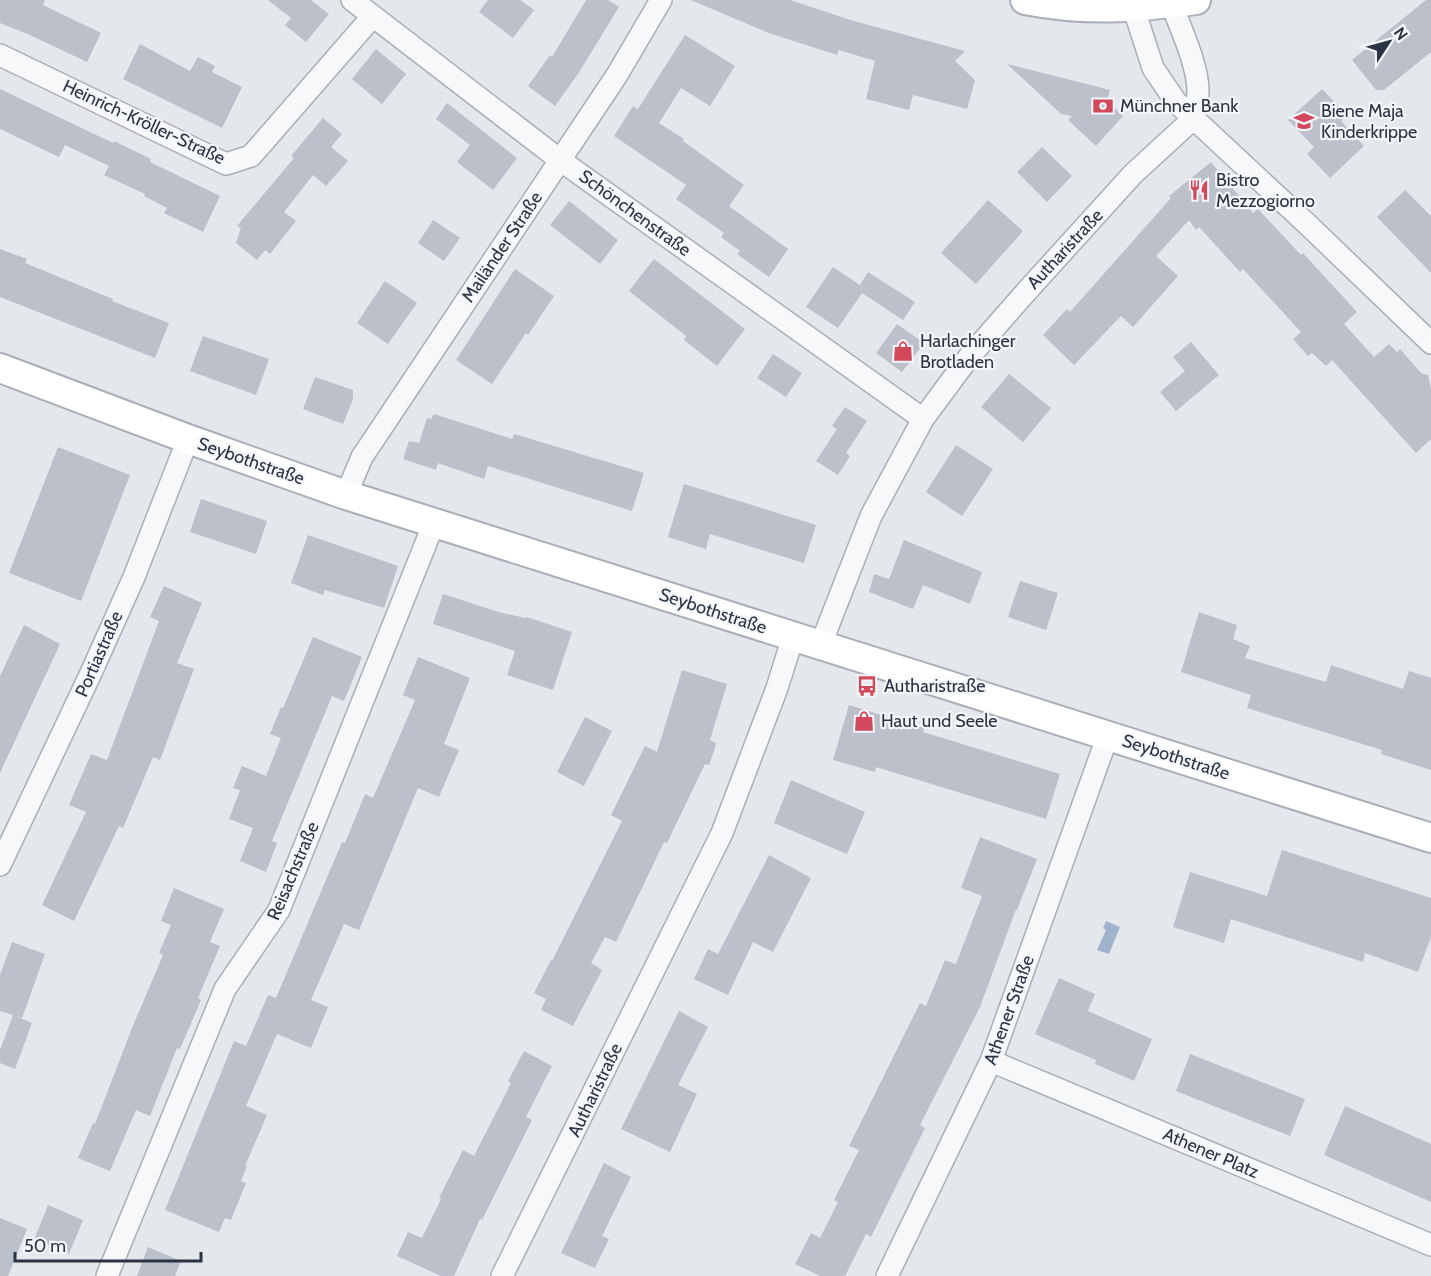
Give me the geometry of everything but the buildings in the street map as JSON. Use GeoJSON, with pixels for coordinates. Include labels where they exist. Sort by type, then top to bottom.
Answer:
{"type":"FeatureCollection","features":[{"type":"Feature","properties":{"kind":"street","name":"Schönchenstraße"},"geometry":{"type":"LineString","coordinates":[[352,0],[560,160],[923,419]]}},
{"type":"Feature","properties":{"kind":"street","name":"Mailänder Straße"},"geometry":{"type":"LineString","coordinates":[[346,495],[362,457],[617,75],[661,0]]}},
{"type":"Feature","properties":{"kind":"street"},"geometry":{"type":"LineString","coordinates":[[1025,0],[1089,9],[1179,1],[1198,87],[1197,102],[1192,118]]}},
{"type":"Feature","properties":{"kind":"street"},"geometry":{"type":"LineString","coordinates":[[1133,4],[1153,68],[1176,102],[1431,343]]}},
{"type":"Feature","properties":{"kind":"street","name":"Heinrich-Kröller-Straße"},"geometry":{"type":"LineString","coordinates":[[0,55],[226,164],[251,156],[373,16]]}},
{"type":"Feature","properties":{"kind":"street","name":"Autharistraße"},"geometry":{"type":"LineString","coordinates":[[821,645],[871,516],[923,419],[969,357],[1026,292],[1133,174],[1192,118]]}},
{"type":"Feature","properties":{"kind":"street","name":"Seybothstraße"},"geometry":{"type":"LineString","coordinates":[[0,368],[188,439],[346,495],[1431,838]]}},
{"type":"Feature","properties":{"kind":"street","name":"Portiastraße"},"geometry":{"type":"LineString","coordinates":[[0,865],[91,674],[134,577],[188,439]]}},
{"type":"Feature","properties":{"kind":"street","name":"Reisachstraße"},"geometry":{"type":"LineString","coordinates":[[107,1276],[225,989],[279,910],[434,523]]}},
{"type":"Feature","properties":{"kind":"street","name":"Autharistraße"},"geometry":{"type":"LineString","coordinates":[[502,1276],[722,833],[777,688],[793,637]]}},
{"type":"Feature","properties":{"kind":"street","name":"Athener Straße"},"geometry":{"type":"LineString","coordinates":[[887,1276],[991,1061],[1108,735]]}},
{"type":"Feature","properties":{"kind":"street","name":"Athener Platz"},"geometry":{"type":"LineString","coordinates":[[991,1061],[1431,1245]]}},
{"type":"Feature","properties":{"kind":"water"},"geometry":{"type":"Polygon","coordinates":[[[1106,921],[1120,927],[1109,954],[1097,950],[1106,930],[1103,928],[1106,921]]]}},
{"type":"Feature","properties":{"kind":"place","name":"Münchner Bank"},"geometry":{"type":"Point","coordinates":[1103,106]}},
{"type":"Feature","properties":{"kind":"place","name":"Biene Maja Kinderkrippe"},"geometry":{"type":"Point","coordinates":[1304,121]}},
{"type":"Feature","properties":{"kind":"place","name":"Bistro Mezzogiorno"},"geometry":{"type":"Point","coordinates":[1199,190]}},
{"type":"Feature","properties":{"kind":"place","name":"Harlachinger Brotladen"},"geometry":{"type":"Point","coordinates":[903,351]}},
{"type":"Feature","properties":{"kind":"place","name":"Autharistraße"},"geometry":{"type":"Point","coordinates":[867,686]}},
{"type":"Feature","properties":{"kind":"place","name":"Haut und Seele"},"geometry":{"type":"Point","coordinates":[864,721]}}]}
